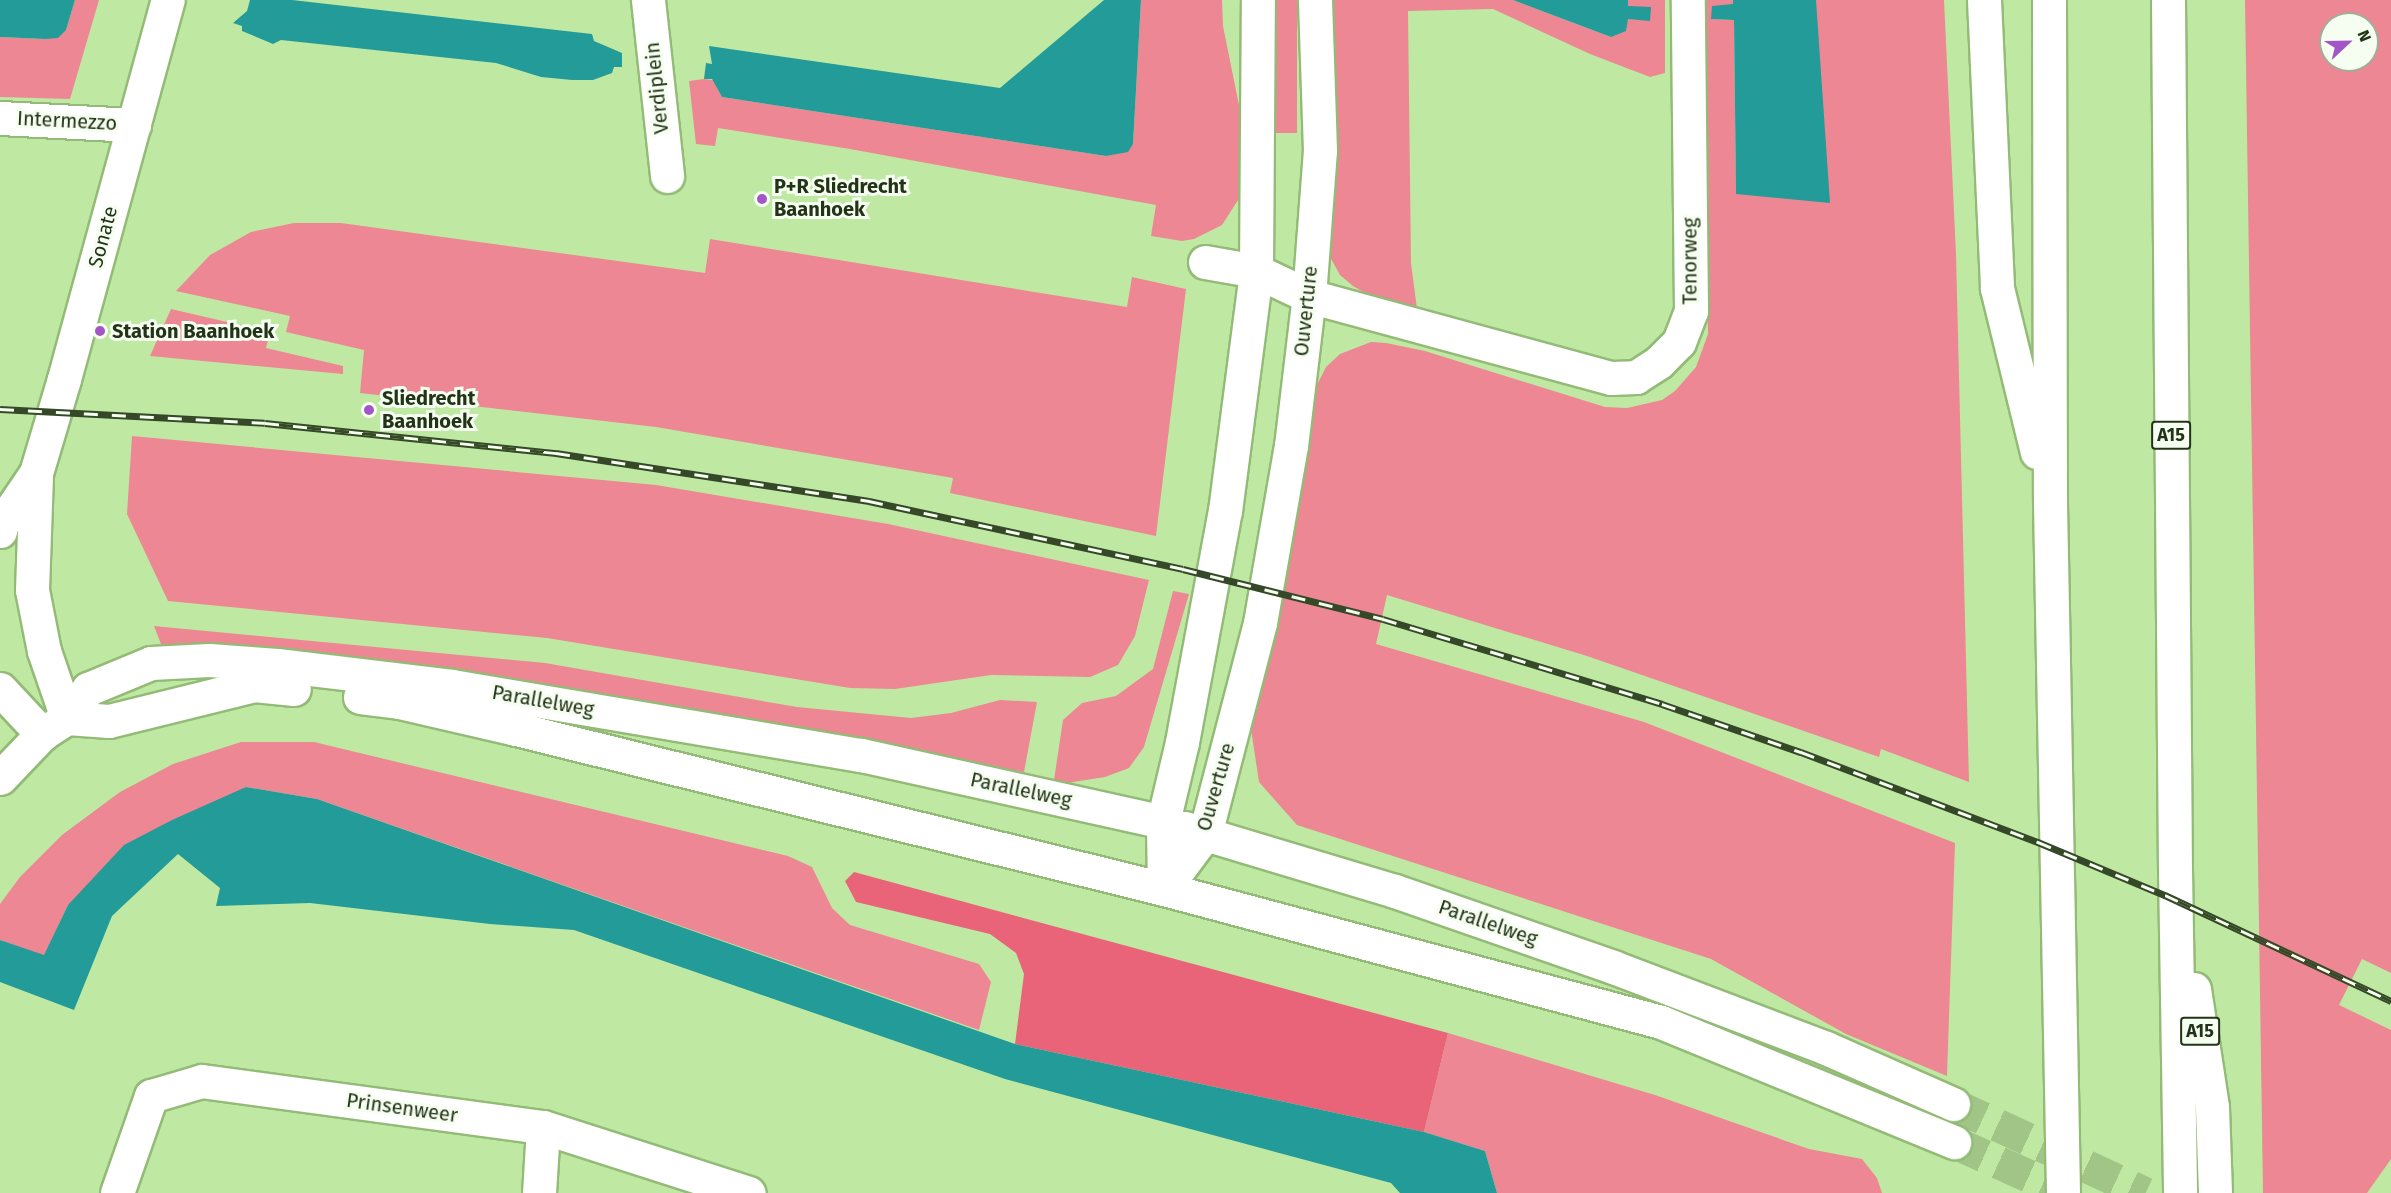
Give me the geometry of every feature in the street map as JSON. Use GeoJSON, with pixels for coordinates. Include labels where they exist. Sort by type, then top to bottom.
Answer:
{"type":"FeatureCollection","features":[{"type":"Feature","properties":{"kind":"main road","name":"Sonate"},"geometry":{"type":"LineString","coordinates":[[54,726],[44,651],[32,590],[36,473],[168,0]]}},
{"type":"Feature","properties":{"kind":"main road","name":"Verdiplein"},"geometry":{"type":"LineString","coordinates":[[648,0],[667,176]]}},
{"type":"Feature","properties":{"kind":"main road","name":"Ouverture"},"geometry":{"type":"LineString","coordinates":[[1164,889],[1163,822],[1182,742],[1226,511],[1256,271],[1258,0]]}},
{"type":"Feature","properties":{"kind":"main road","name":"Ouverture"},"geometry":{"type":"LineString","coordinates":[[1164,889],[1205,834],[1260,623],[1292,446],[1309,296],[1320,151],[1316,0]]}},
{"type":"Feature","properties":{"kind":"main road","name":"Tenorweg"},"geometry":{"type":"LineString","coordinates":[[1256,271],[1309,296],[1611,378],[1636,377],[1659,362],[1679,342],[1691,311],[1688,0]]}},
{"type":"Feature","properties":{"kind":"main road"},"geometry":{"type":"LineString","coordinates":[[1984,0],[1996,288],[2050,503]]}},
{"type":"Feature","properties":{"kind":"main road"},"geometry":{"type":"LineString","coordinates":[[2049,0],[2050,503],[2063,1193]]}},
{"type":"Feature","properties":{"kind":"main road","name":"A15"},"geometry":{"type":"LineString","coordinates":[[2168,0],[2180,1193]]}},
{"type":"Feature","properties":{"kind":"main road","name":"Intermezzo"},"geometry":{"type":"LineString","coordinates":[[0,118],[134,125]]}},
{"type":"Feature","properties":{"kind":"main road"},"geometry":{"type":"LineString","coordinates":[[1204,262],[1256,271]]}},
{"type":"Feature","properties":{"kind":"main road","name":"Sonate"},"geometry":{"type":"LineString","coordinates":[[0,531],[2,523],[36,473]]}},
{"type":"Feature","properties":{"kind":"main road","name":"Parallelweg"},"geometry":{"type":"LineString","coordinates":[[54,726],[88,689],[151,663],[209,660],[277,665],[452,686],[849,753],[1163,822],[1395,891],[1613,967],[1826,1048],[1953,1104]]}},
{"type":"Feature","properties":{"kind":"main road","name":"Parallelweg"},"geometry":{"type":"LineString","coordinates":[[54,726],[109,721],[254,685],[399,702],[1164,889],[1661,1022],[1954,1142]]}},
{"type":"Feature","properties":{"kind":"main road"},"geometry":{"type":"LineString","coordinates":[[0,689],[54,726],[0,778]]}},
{"type":"Feature","properties":{"kind":"main road","name":"A15"},"geometry":{"type":"LineString","coordinates":[[2175,869],[2212,1107],[2215,1193]]}},
{"type":"Feature","properties":{"kind":"main road","name":"Prinsenweer"},"geometry":{"type":"LineString","coordinates":[[117,1193],[151,1096],[202,1081],[543,1127],[749,1193]]}},
{"type":"Feature","properties":{"kind":"main road"},"geometry":{"type":"LineString","coordinates":[[539,1193],[543,1127]]}},
{"type":"Feature","properties":{"kind":"shaded area"},"geometry":{"type":"Polygon","coordinates":[[[75,0],[99,0],[70,99],[0,97],[0,37],[45,39],[66,30],[75,0]]]}},
{"type":"Feature","properties":{"kind":"shaded area"},"geometry":{"type":"Polygon","coordinates":[[[1141,0],[1222,0],[1223,26],[1245,135],[1240,197],[1222,225],[1194,239],[1182,241],[1151,236],[1156,205],[850,149],[718,128],[715,146],[696,144],[689,81],[704,79],[713,80],[722,97],[1106,156],[1115,154],[1133,144],[1141,0]]]}},
{"type":"Feature","properties":{"kind":"shaded area"},"geometry":{"type":"Polygon","coordinates":[[[1268,0],[1297,0],[1297,133],[1268,133],[1268,0]]]}},
{"type":"Feature","properties":{"kind":"shaded area"},"geometry":{"type":"Polygon","coordinates":[[[1330,0],[1513,0],[1611,37],[1628,19],[1650,20],[1628,6],[1628,0],[1665,0],[1665,73],[1650,77],[1590,54],[1493,9],[1408,11],[1411,263],[1417,309],[1365,293],[1353,286],[1340,275],[1329,255],[1326,241],[1330,0]]]}},
{"type":"Feature","properties":{"kind":"shaded area"},"geometry":{"type":"Polygon","coordinates":[[[1705,0],[1733,0],[1734,4],[1712,19],[1734,20],[1736,194],[1816,13],[1816,0],[1944,0],[1956,254],[1969,782],[1881,749],[1879,757],[1587,656],[1387,595],[1376,644],[1644,722],[1955,843],[1947,1076],[1846,1034],[1711,959],[1297,825],[1259,782],[1251,729],[1302,492],[1317,385],[1326,367],[1340,354],[1371,342],[1386,343],[1425,351],[1605,407],[1627,408],[1662,400],[1675,391],[1696,367],[1708,334],[1705,0]]]}},
{"type":"Feature","properties":{"kind":"shaded area"},"geometry":{"type":"Polygon","coordinates":[[[2245,0],[2391,0],[2391,973],[2362,959],[2339,1005],[2391,1030],[2391,1159],[2367,1193],[2263,1193],[2245,0]]]}},
{"type":"Feature","properties":{"kind":"shaded area"},"geometry":{"type":"Polygon","coordinates":[[[294,223],[341,223],[705,273],[710,239],[1127,307],[1132,277],[1186,289],[1156,536],[950,493],[953,478],[656,427],[360,393],[364,350],[286,332],[290,316],[176,291],[210,255],[251,232],[294,223]]]}},
{"type":"Feature","properties":{"kind":"shaded area"},"geometry":{"type":"Polygon","coordinates":[[[171,309],[270,332],[266,348],[343,366],[343,374],[150,356],[171,309]]]}},
{"type":"Feature","properties":{"kind":"shaded area"},"geometry":{"type":"Polygon","coordinates":[[[132,436],[656,485],[888,524],[1149,580],[1135,636],[1118,665],[1090,677],[991,675],[895,689],[850,688],[547,638],[168,601],[127,514],[132,436]]]}},
{"type":"Feature","properties":{"kind":"shaded area"},"geometry":{"type":"Polygon","coordinates":[[[1173,591],[1189,594],[1144,747],[1129,768],[1105,777],[1067,783],[1054,780],[1063,720],[1082,703],[1116,696],[1153,669],[1173,591]]]}},
{"type":"Feature","properties":{"kind":"shaded area"},"geometry":{"type":"Polygon","coordinates":[[[154,626],[545,663],[797,707],[911,718],[951,713],[1000,700],[1037,702],[1024,772],[543,685],[222,644],[161,644],[154,626]]]}},
{"type":"Feature","properties":{"kind":"shaded area"},"geometry":{"type":"Polygon","coordinates":[[[241,742],[314,742],[788,856],[812,867],[832,908],[850,925],[979,964],[991,982],[979,1030],[317,799],[246,787],[68,905],[44,956],[0,940],[0,904],[20,877],[62,835],[120,792],[173,764],[241,742]]]}},
{"type":"Feature","properties":{"kind":"shaded area"},"geometry":{"type":"Polygon","coordinates":[[[854,872],[1448,1033],[1424,1132],[1015,1044],[1024,974],[1016,953],[990,934],[856,902],[845,881],[854,872]]]}},
{"type":"Feature","properties":{"kind":"shaded area"},"geometry":{"type":"Polygon","coordinates":[[[1448,1033],[1655,1095],[1809,1149],[1862,1159],[1877,1178],[1882,1193],[1497,1193],[1485,1151],[1424,1132],[1448,1033]]]}},
{"type":"Feature","properties":{"kind":"water"},"geometry":{"type":"Polygon","coordinates":[[[0,0],[75,0],[66,30],[58,38],[45,39],[0,37],[0,0]]]}},
{"type":"Feature","properties":{"kind":"water"},"geometry":{"type":"Polygon","coordinates":[[[250,0],[292,0],[592,34],[594,41],[622,53],[622,67],[614,67],[612,73],[593,80],[572,80],[541,77],[496,63],[281,40],[273,44],[242,31],[242,26],[233,23],[247,11],[250,0]]]}},
{"type":"Feature","properties":{"kind":"water"},"geometry":{"type":"Polygon","coordinates":[[[1104,0],[1141,0],[1133,144],[1128,152],[1106,156],[722,97],[712,79],[704,79],[706,63],[712,64],[709,46],[1000,88],[1104,0]]]}},
{"type":"Feature","properties":{"kind":"water"},"geometry":{"type":"Polygon","coordinates":[[[1513,0],[1628,0],[1628,6],[1651,7],[1650,21],[1628,19],[1626,31],[1611,37],[1513,0]]]}},
{"type":"Feature","properties":{"kind":"water"},"geometry":{"type":"Polygon","coordinates":[[[1733,0],[1816,0],[1830,203],[1736,194],[1734,20],[1711,19],[1712,6],[1733,4],[1733,0]]]}},
{"type":"Feature","properties":{"kind":"water"},"geometry":{"type":"Polygon","coordinates":[[[246,787],[317,799],[1015,1044],[1424,1132],[1485,1151],[1497,1193],[1400,1193],[1391,1183],[1005,1079],[574,930],[490,924],[310,903],[216,906],[220,888],[178,854],[112,916],[74,1010],[0,982],[0,940],[44,955],[68,905],[124,845],[172,820],[246,787]]]}},
{"type":"Feature","properties":{"kind":"tunnel"},"geometry":{"type":"LineString","coordinates":[[1953,1104],[2145,1193]]}},
{"type":"Feature","properties":{"kind":"tunnel"},"geometry":{"type":"LineString","coordinates":[[1954,1142],[2067,1193]]}},
{"type":"Feature","properties":{"kind":"railway"},"geometry":{"type":"LineString","coordinates":[[0,409],[265,423],[556,453],[869,501],[1183,569],[1383,619],[1662,704],[1801,752],[2038,842],[2165,895],[2391,1001]]}},
{"type":"Feature","properties":{"kind":"place","name":"P+R Sliedrecht Baanhoek"},"geometry":{"type":"Point","coordinates":[762,199]}},
{"type":"Feature","properties":{"kind":"place","name":"Station Baanhoek"},"geometry":{"type":"Point","coordinates":[100,331]}},
{"type":"Feature","properties":{"kind":"place","name":"Sliedrecht Baanhoek"},"geometry":{"type":"Point","coordinates":[369,410]}}]}
